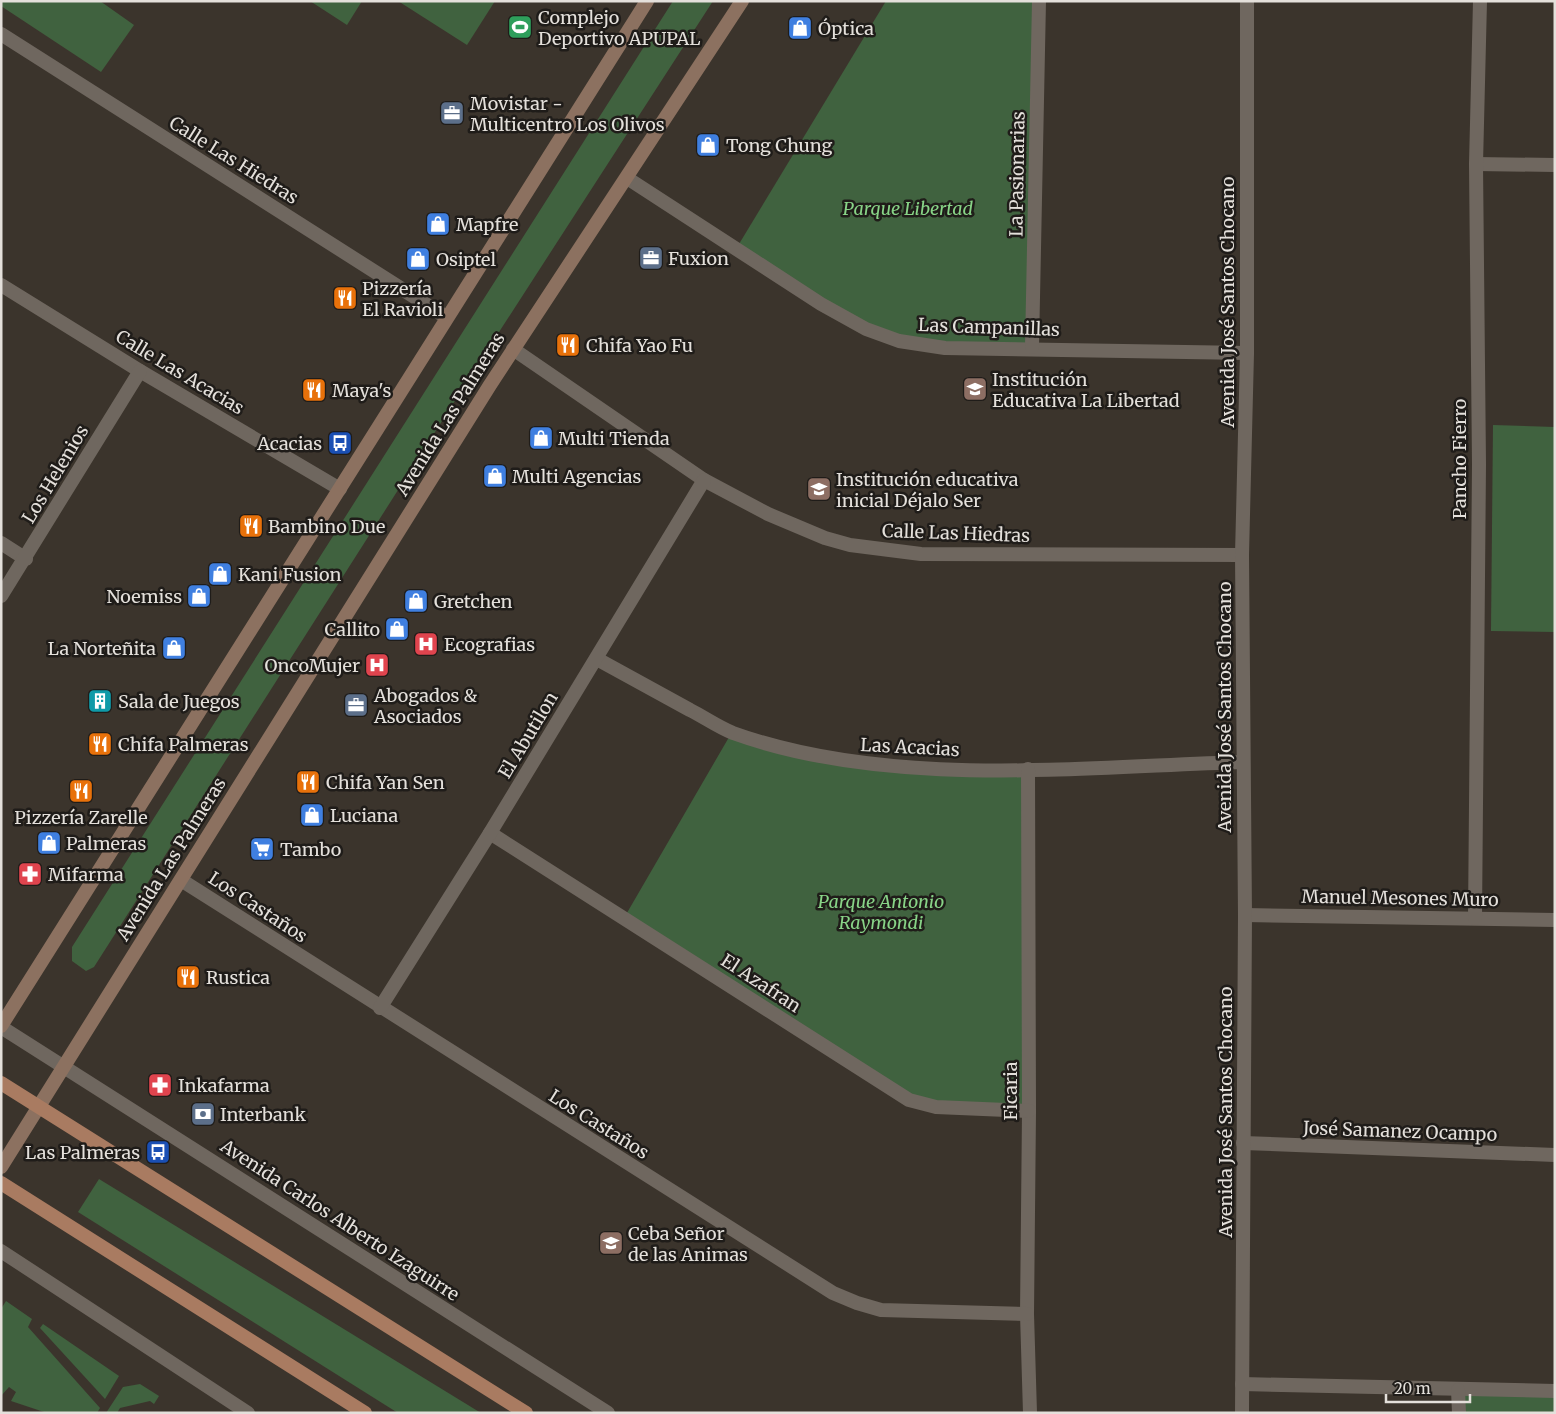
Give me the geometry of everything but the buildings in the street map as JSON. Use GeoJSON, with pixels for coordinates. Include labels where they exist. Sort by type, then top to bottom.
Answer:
{"type":"FeatureCollection","features":[{"type":"Feature","properties":{"kind":"main road"},"geometry":{"type":"LineString","coordinates":[[1,1026],[340,489],[446,317],[647,1]]}},
{"type":"Feature","properties":{"kind":"main road","name":"Avenida Las Palmeras"},"geometry":{"type":"LineString","coordinates":[[1,1167],[513,349],[742,1]]}},
{"type":"Feature","properties":{"kind":"main road"},"geometry":{"type":"LineString","coordinates":[[1,1083],[526,1413]]}},
{"type":"Feature","properties":{"kind":"main road"},"geometry":{"type":"LineString","coordinates":[[1,1183],[365,1413]]}},
{"type":"Feature","properties":{"kind":"street","name":"La Pasionarias"},"geometry":{"type":"LineString","coordinates":[[1032,347],[1039,1]]}},
{"type":"Feature","properties":{"kind":"street","name":"Avenida José Santos Chocano"},"geometry":{"type":"LineString","coordinates":[[1242,1413],[1245,915],[1242,555],[1247,353],[1246,1]]}},
{"type":"Feature","properties":{"kind":"street","name":"Pancho Fierro"},"geometry":{"type":"LineString","coordinates":[[1476,918],[1479,472],[1476,164],[1480,1]]}},
{"type":"Feature","properties":{"kind":"street","name":"Calle Las Hiedras"},"geometry":{"type":"LineString","coordinates":[[1,34],[446,317]]}},
{"type":"Feature","properties":{"kind":"street"},"geometry":{"type":"LineString","coordinates":[[1476,164],[1555,165]]}},
{"type":"Feature","properties":{"kind":"street","name":"Las Campanillas"},"geometry":{"type":"LineString","coordinates":[[627,178],[821,304],[866,329],[900,341],[922,346],[1247,353]]}},
{"type":"Feature","properties":{"kind":"street","name":"Calle Las Acacias"},"geometry":{"type":"LineString","coordinates":[[1,285],[140,371],[340,489]]}},
{"type":"Feature","properties":{"kind":"street","name":"Calle Las Hiedras"},"geometry":{"type":"LineString","coordinates":[[513,349],[704,480],[795,526],[833,540],[882,550],[921,554],[1242,555]]}},
{"type":"Feature","properties":{"kind":"street","name":"Los Helenios"},"geometry":{"type":"LineString","coordinates":[[1,596],[26,559],[140,371]]}},
{"type":"Feature","properties":{"kind":"street","name":"El Abutilon"},"geometry":{"type":"LineString","coordinates":[[380,1008],[597,659],[704,480]]}},
{"type":"Feature","properties":{"kind":"street"},"geometry":{"type":"LineString","coordinates":[[1,543],[26,559]]}},
{"type":"Feature","properties":{"kind":"street","name":"Las Acacias"},"geometry":{"type":"LineString","coordinates":[[597,659],[732,732],[794,750],[844,761],[893,767],[1028,769],[1243,762]]}},
{"type":"Feature","properties":{"kind":"street","name":"Ficaria"},"geometry":{"type":"LineString","coordinates":[[1028,769],[1029,1111],[1026,1314],[1030,1413]]}},
{"type":"Feature","properties":{"kind":"street","name":"El Azafran"},"geometry":{"type":"LineString","coordinates":[[490,833],[910,1100],[936,1107],[1029,1111]]}},
{"type":"Feature","properties":{"kind":"street","name":"Los Castaños"},"geometry":{"type":"LineString","coordinates":[[181,880],[380,1008],[833,1293],[882,1310],[1026,1314]]}},
{"type":"Feature","properties":{"kind":"street","name":"Manuel Mesones Muro"},"geometry":{"type":"LineString","coordinates":[[1245,915],[1555,920]]}},
{"type":"Feature","properties":{"kind":"street","name":"Avenida Carlos Alberto Izaguirre"},"geometry":{"type":"LineString","coordinates":[[1,1026],[608,1413]]}},
{"type":"Feature","properties":{"kind":"street","name":"José Samanez Ocampo"},"geometry":{"type":"LineString","coordinates":[[1244,1144],[1555,1156]]}},
{"type":"Feature","properties":{"kind":"street"},"geometry":{"type":"LineString","coordinates":[[1,1251],[248,1413]]}},
{"type":"Feature","properties":{"kind":"street"},"geometry":{"type":"LineString","coordinates":[[1242,1384],[1555,1391]]}},
{"type":"Feature","properties":{"kind":"street"},"geometry":{"type":"LineString","coordinates":[[1458,1390],[1459,1413]]}},
{"type":"Feature","properties":{"kind":"green space"},"geometry":{"type":"Polygon","coordinates":[[[1,1],[100,1],[134,25],[101,72],[1,6],[1,1]]]}},
{"type":"Feature","properties":{"kind":"green space"},"geometry":{"type":"Polygon","coordinates":[[[310,1],[362,1],[347,25],[310,1]]]}},
{"type":"Feature","properties":{"kind":"green space"},"geometry":{"type":"Polygon","coordinates":[[[398,1],[495,1],[467,45],[398,1]]]}},
{"type":"Feature","properties":{"kind":"green space"},"geometry":{"type":"Polygon","coordinates":[[[673,1],[713,1],[479,363],[94,967],[86,971],[72,961],[72,947],[673,1]]]}},
{"type":"Feature","properties":{"kind":"green space","name":"Parque Libertad"},"geometry":{"type":"Polygon","coordinates":[[[886,1],[1039,1],[1032,347],[899,341],[736,249],[886,1]]]}},
{"type":"Feature","properties":{"kind":"green space"},"geometry":{"type":"Polygon","coordinates":[[[1493,425],[1555,427],[1555,632],[1491,631],[1493,425]]]}},
{"type":"Feature","properties":{"kind":"green space","name":"Parque Antonio Raymondi"},"geometry":{"type":"Polygon","coordinates":[[[732,732],[816,755],[1028,769],[1029,1111],[928,1106],[624,918],[732,732]]]}},
{"type":"Feature","properties":{"kind":"green space"},"geometry":{"type":"Polygon","coordinates":[[[99,1179],[481,1413],[398,1413],[78,1212],[99,1179]]]}},
{"type":"Feature","properties":{"kind":"green space"},"geometry":{"type":"Polygon","coordinates":[[[6,1301],[32,1319],[28,1327],[100,1408],[97,1413],[47,1413],[11,1401],[16,1392],[9,1387],[1,1396],[1,1309],[6,1301]]]}},
{"type":"Feature","properties":{"kind":"green space"},"geometry":{"type":"Polygon","coordinates":[[[43,1324],[119,1376],[105,1399],[40,1328],[43,1324]]]}},
{"type":"Feature","properties":{"kind":"green space"},"geometry":{"type":"Polygon","coordinates":[[[140,1384],[159,1396],[154,1404],[150,1401],[120,1408],[117,1413],[106,1413],[123,1387],[140,1384]]]}},
{"type":"Feature","properties":{"kind":"green space"},"geometry":{"type":"Polygon","coordinates":[[[1458,1390],[1555,1391],[1555,1413],[1459,1413],[1458,1390]]]}},
{"type":"Feature","properties":{"kind":"place","name":"Complejo Deportivo APUPAL"},"geometry":{"type":"Point","coordinates":[520,27]}},
{"type":"Feature","properties":{"kind":"place","name":"Óptica"},"geometry":{"type":"Point","coordinates":[800,28]}},
{"type":"Feature","properties":{"kind":"place","name":"Movistar - Multicentro Los Olivos"},"geometry":{"type":"Point","coordinates":[452,113]}},
{"type":"Feature","properties":{"kind":"place","name":"Tong Chung"},"geometry":{"type":"Point","coordinates":[708,145]}},
{"type":"Feature","properties":{"kind":"place","name":"Mapfre"},"geometry":{"type":"Point","coordinates":[438,224]}},
{"type":"Feature","properties":{"kind":"place","name":"Fuxion"},"geometry":{"type":"Point","coordinates":[651,258]}},
{"type":"Feature","properties":{"kind":"place","name":"Osiptel"},"geometry":{"type":"Point","coordinates":[418,259]}},
{"type":"Feature","properties":{"kind":"place","name":"Pizzería El Ravioli"},"geometry":{"type":"Point","coordinates":[345,298]}},
{"type":"Feature","properties":{"kind":"place","name":"Chifa Yao Fu"},"geometry":{"type":"Point","coordinates":[568,345]}},
{"type":"Feature","properties":{"kind":"place","name":"Institución Educativa La Libertad"},"geometry":{"type":"Point","coordinates":[975,389]}},
{"type":"Feature","properties":{"kind":"place","name":"Maya's"},"geometry":{"type":"Point","coordinates":[314,390]}},
{"type":"Feature","properties":{"kind":"place","name":"Multi Tienda"},"geometry":{"type":"Point","coordinates":[541,438]}},
{"type":"Feature","properties":{"kind":"place","name":"Acacias"},"geometry":{"type":"Point","coordinates":[340,443]}},
{"type":"Feature","properties":{"kind":"place","name":"Multi Agencias"},"geometry":{"type":"Point","coordinates":[495,476]}},
{"type":"Feature","properties":{"kind":"place","name":"Institución educativa inicial Déjalo Ser"},"geometry":{"type":"Point","coordinates":[819,489]}},
{"type":"Feature","properties":{"kind":"place","name":"Bambino Due"},"geometry":{"type":"Point","coordinates":[251,526]}},
{"type":"Feature","properties":{"kind":"place","name":"Kani Fusion"},"geometry":{"type":"Point","coordinates":[220,574]}},
{"type":"Feature","properties":{"kind":"place","name":"Noemiss"},"geometry":{"type":"Point","coordinates":[199,596]}},
{"type":"Feature","properties":{"kind":"place","name":"Gretchen"},"geometry":{"type":"Point","coordinates":[416,601]}},
{"type":"Feature","properties":{"kind":"place","name":"Callito"},"geometry":{"type":"Point","coordinates":[397,629]}},
{"type":"Feature","properties":{"kind":"place","name":"Ecografias"},"geometry":{"type":"Point","coordinates":[426,644]}},
{"type":"Feature","properties":{"kind":"place","name":"La Norteñita"},"geometry":{"type":"Point","coordinates":[174,648]}},
{"type":"Feature","properties":{"kind":"place","name":"OncoMujer"},"geometry":{"type":"Point","coordinates":[377,665]}},
{"type":"Feature","properties":{"kind":"place","name":"Sala de Juegos"},"geometry":{"type":"Point","coordinates":[100,701]}},
{"type":"Feature","properties":{"kind":"place","name":"Abogados & Asociados"},"geometry":{"type":"Point","coordinates":[356,705]}},
{"type":"Feature","properties":{"kind":"place","name":"Chifa Palmeras"},"geometry":{"type":"Point","coordinates":[100,744]}},
{"type":"Feature","properties":{"kind":"place","name":"Chifa Yan Sen"},"geometry":{"type":"Point","coordinates":[308,782]}},
{"type":"Feature","properties":{"kind":"place","name":"Pizzería Zarelle"},"geometry":{"type":"Point","coordinates":[81,791]}},
{"type":"Feature","properties":{"kind":"place","name":"Luciana"},"geometry":{"type":"Point","coordinates":[312,815]}},
{"type":"Feature","properties":{"kind":"place","name":"Palmeras"},"geometry":{"type":"Point","coordinates":[49,843]}},
{"type":"Feature","properties":{"kind":"place","name":"Tambo"},"geometry":{"type":"Point","coordinates":[262,849]}},
{"type":"Feature","properties":{"kind":"place","name":"Mifarma"},"geometry":{"type":"Point","coordinates":[30,874]}},
{"type":"Feature","properties":{"kind":"place","name":"Rustica"},"geometry":{"type":"Point","coordinates":[188,977]}},
{"type":"Feature","properties":{"kind":"place","name":"Inkafarma"},"geometry":{"type":"Point","coordinates":[160,1085]}},
{"type":"Feature","properties":{"kind":"place","name":"Interbank"},"geometry":{"type":"Point","coordinates":[203,1114]}},
{"type":"Feature","properties":{"kind":"place","name":"Las Palmeras"},"geometry":{"type":"Point","coordinates":[158,1152]}},
{"type":"Feature","properties":{"kind":"place","name":"Ceba Señor de las Animas"},"geometry":{"type":"Point","coordinates":[611,1243]}}]}
